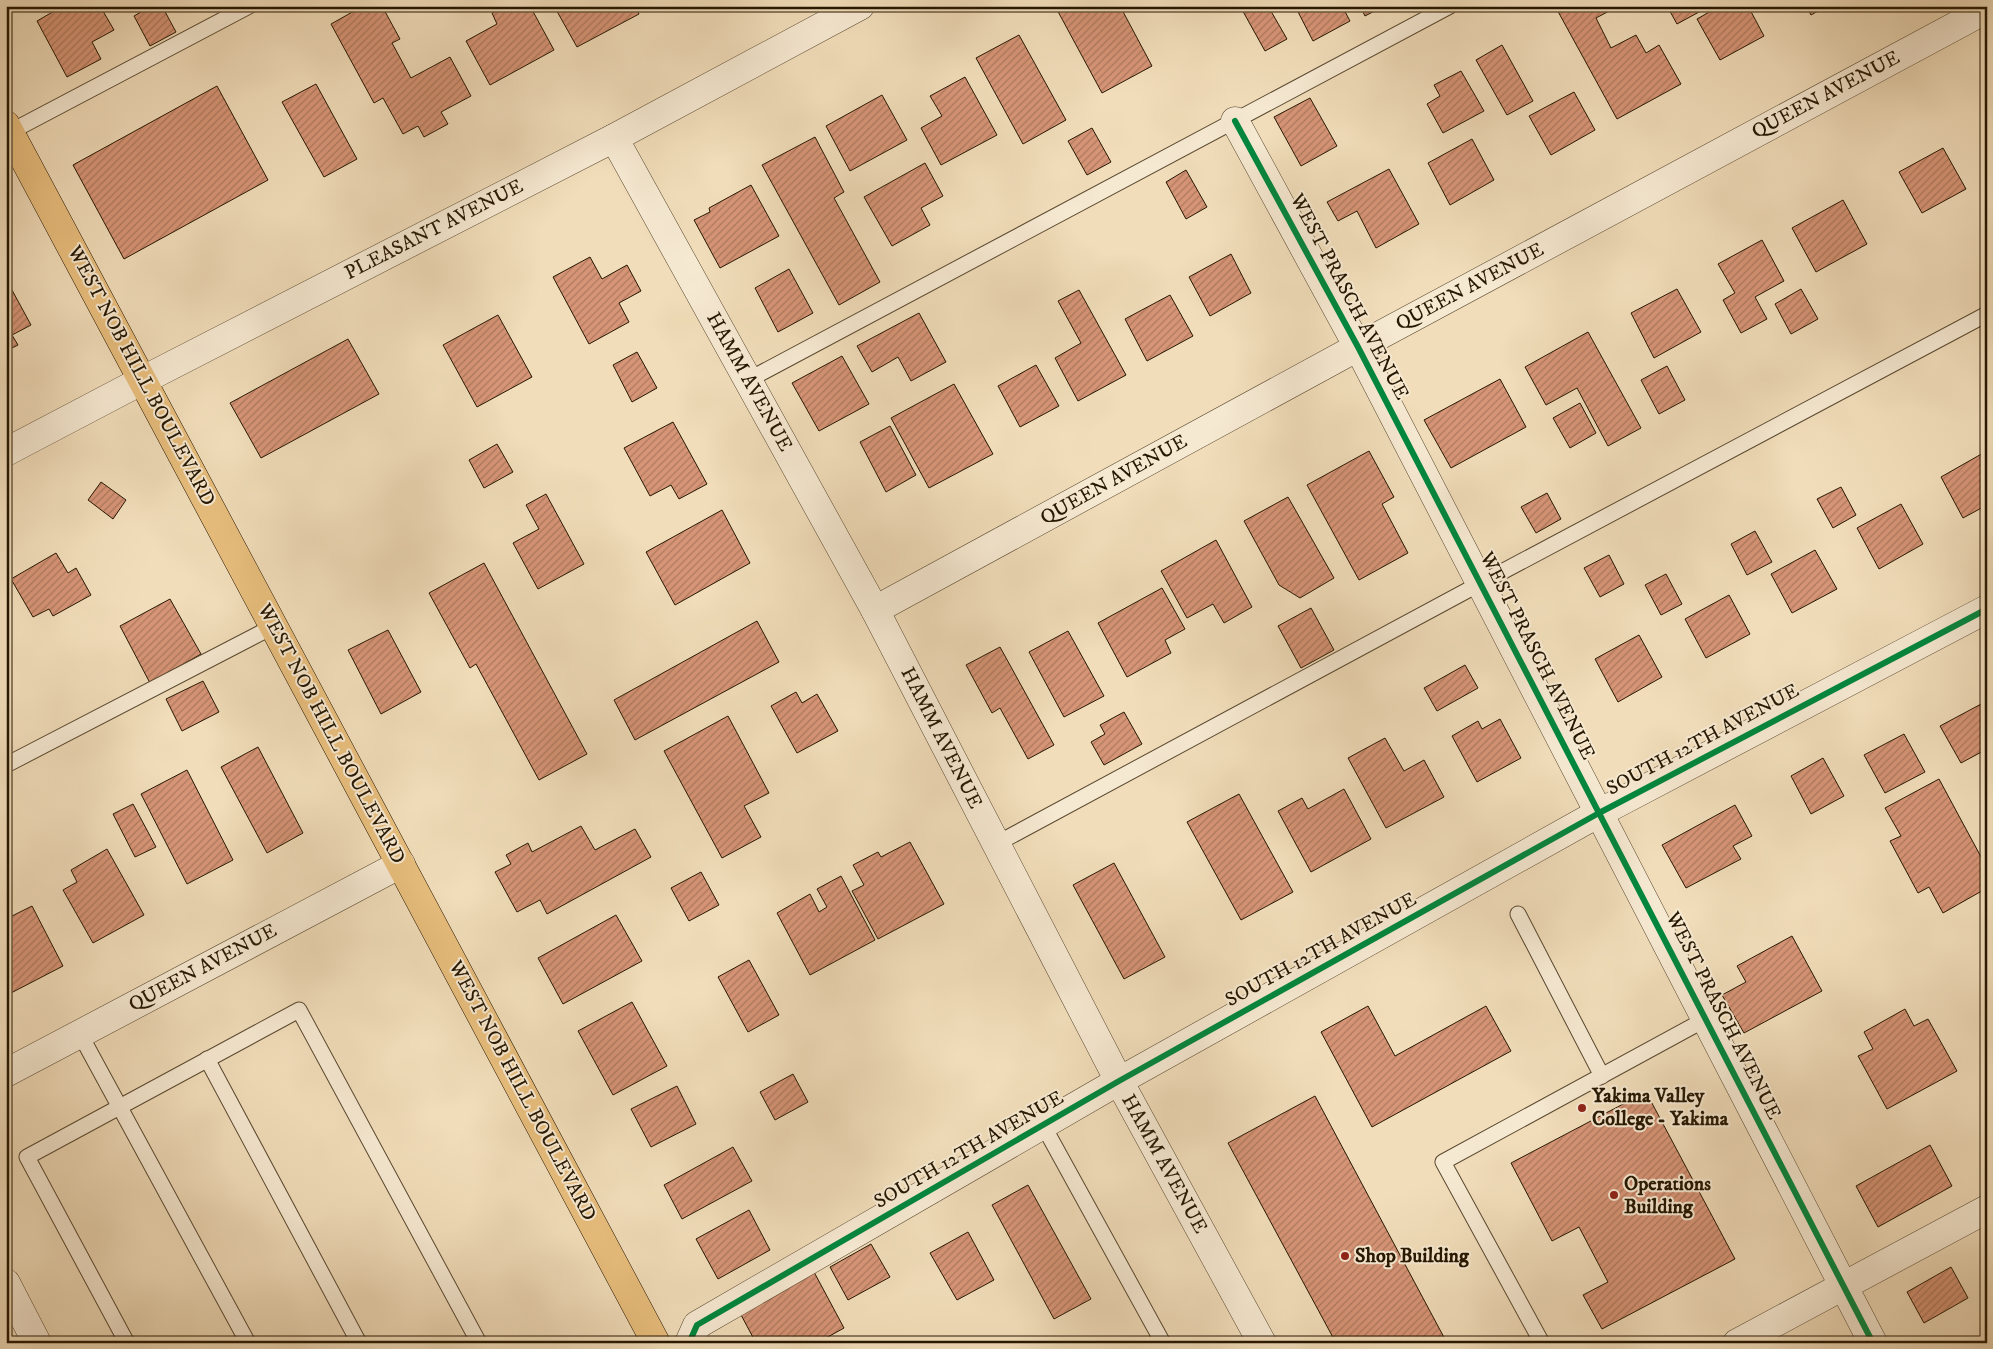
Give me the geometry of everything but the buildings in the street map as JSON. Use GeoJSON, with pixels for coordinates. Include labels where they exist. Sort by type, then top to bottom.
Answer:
{"type":"FeatureCollection","features":[{"type":"Feature","properties":{"kind":"main road","name":"WEST NOB HILL BOULEVARD"},"geometry":{"type":"LineString","coordinates":[[8,128],[656,1343]]}},
{"type":"Feature","properties":{"kind":"street","name":"PLEASANT AVENUE"},"geometry":{"type":"LineString","coordinates":[[6,452],[614,138],[860,6]]}},
{"type":"Feature","properties":{"kind":"street","name":"QUEEN AVENUE"},"geometry":{"type":"LineString","coordinates":[[875,610],[1358,346],[1987,9]]}},
{"type":"Feature","properties":{"kind":"street","name":"WEST PRASCH AVENUE"},"geometry":{"type":"LineString","coordinates":[[1235,121],[1358,346],[1873,1343]]}},
{"type":"Feature","properties":{"kind":"street","name":"HAMM AVENUE"},"geometry":{"type":"LineString","coordinates":[[614,138],[875,610],[1119,1082],[1262,1343]]}},
{"type":"Feature","properties":{"kind":"street","name":"SOUTH 12TH AVENUE"},"geometry":{"type":"LineString","coordinates":[[689,1343],[697,1325],[1119,1082],[1599,812],[1987,609]]}},
{"type":"Feature","properties":{"kind":"street","name":"QUEEN AVENUE"},"geometry":{"type":"LineString","coordinates":[[6,1073],[401,864]]}},
{"type":"Feature","properties":{"kind":"street"},"geometry":{"type":"LineString","coordinates":[[1737,1343],[1987,1210]]}},
{"type":"Feature","properties":{"kind":"street"},"geometry":{"type":"LineString","coordinates":[[6,1283],[37,1343]]}},
{"type":"Feature","properties":{"kind":"lane"},"geometry":{"type":"LineString","coordinates":[[8,128],[248,6]]}},
{"type":"Feature","properties":{"kind":"lane"},"geometry":{"type":"LineString","coordinates":[[748,380],[1450,6]]}},
{"type":"Feature","properties":{"kind":"lane"},"geometry":{"type":"LineString","coordinates":[[996,844],[1987,314]]}},
{"type":"Feature","properties":{"kind":"lane"},"geometry":{"type":"LineString","coordinates":[[6,765],[274,626]]}},
{"type":"Feature","properties":{"kind":"lane"},"geometry":{"type":"LineString","coordinates":[[1518,914],[1602,1076]]}},
{"type":"Feature","properties":{"kind":"lane"},"geometry":{"type":"LineString","coordinates":[[127,1343],[26,1157],[299,1010],[479,1343]]}},
{"type":"Feature","properties":{"kind":"lane"},"geometry":{"type":"LineString","coordinates":[[1542,1343],[1443,1162],[1706,1019]]}},
{"type":"Feature","properties":{"kind":"lane"},"geometry":{"type":"LineString","coordinates":[[80,1034],[248,1343]]}},
{"type":"Feature","properties":{"kind":"lane"},"geometry":{"type":"LineString","coordinates":[[207,1059],[360,1343]]}},
{"type":"Feature","properties":{"kind":"lane"},"geometry":{"type":"LineString","coordinates":[[1043,1125],[1163,1343]]}},
{"type":"Feature","properties":{"kind":"cycle path"},"geometry":{"type":"LineString","coordinates":[[1235,121],[1358,347],[1873,1343]]}},
{"type":"Feature","properties":{"kind":"cycle path"},"geometry":{"type":"LineString","coordinates":[[689,1343],[697,1325],[1119,1081],[1599,813],[1987,609]]}},
{"type":"Feature","properties":{"kind":"place","name":"Yakima Valley College - Yakima"},"geometry":{"type":"Point","coordinates":[1582,1108]}},
{"type":"Feature","properties":{"kind":"place","name":"Operations Building"},"geometry":{"type":"Point","coordinates":[1614,1195]}},
{"type":"Feature","properties":{"kind":"place","name":"Shop Building"},"geometry":{"type":"Point","coordinates":[1345,1256]}}]}
